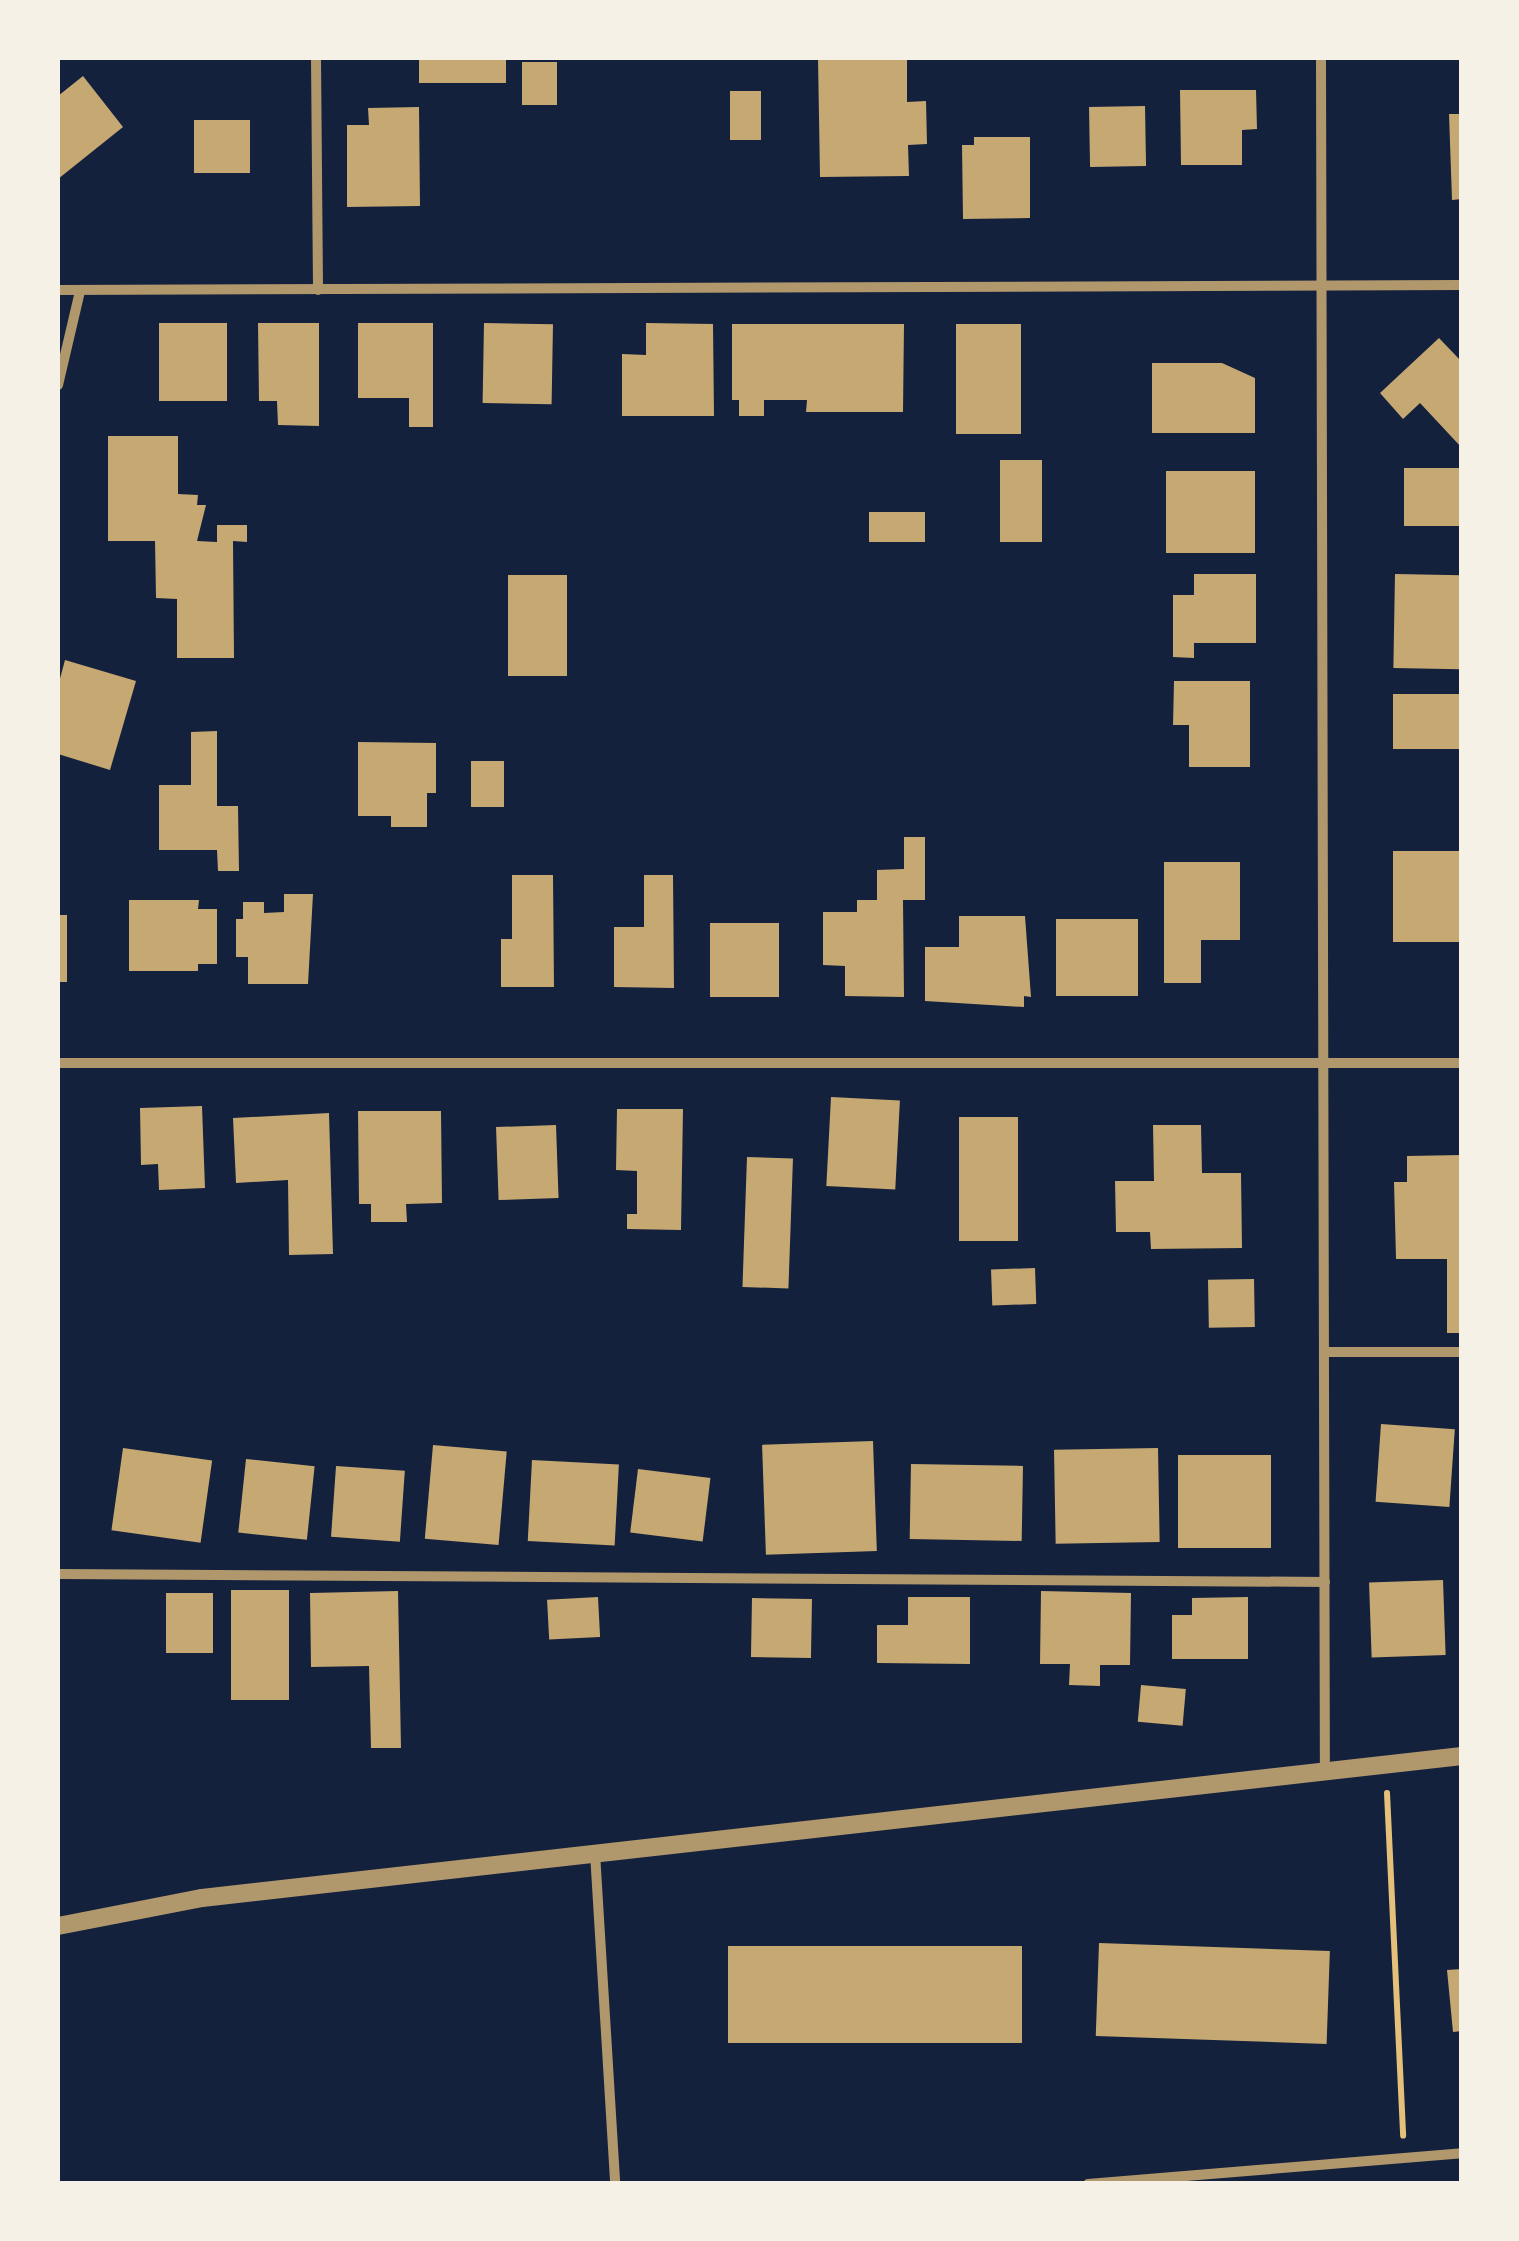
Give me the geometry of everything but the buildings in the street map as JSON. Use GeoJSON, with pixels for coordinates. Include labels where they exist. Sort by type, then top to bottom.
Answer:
{"type":"FeatureCollection","features":[{"type":"Feature","properties":{"kind":"street"},"geometry":{"type":"LineString","coordinates":[[316,58],[318,290]]}},
{"type":"Feature","properties":{"kind":"street"},"geometry":{"type":"LineString","coordinates":[[1321,58],[1325,1767]]}},
{"type":"Feature","properties":{"kind":"street"},"geometry":{"type":"LineString","coordinates":[[58,290],[1462,285]]}},
{"type":"Feature","properties":{"kind":"street"},"geometry":{"type":"LineString","coordinates":[[58,386],[80,291]]}},
{"type":"Feature","properties":{"kind":"street"},"geometry":{"type":"LineString","coordinates":[[58,1064],[1462,1063]]}},
{"type":"Feature","properties":{"kind":"street"},"geometry":{"type":"LineString","coordinates":[[1326,1352],[1462,1352]]}},
{"type":"Feature","properties":{"kind":"street"},"geometry":{"type":"LineString","coordinates":[[58,1574],[1326,1582]]}},
{"type":"Feature","properties":{"kind":"street"},"geometry":{"type":"LineString","coordinates":[[58,1926],[202,1898],[1325,1767],[1462,1756]]}},
{"type":"Feature","properties":{"kind":"street"},"geometry":{"type":"LineString","coordinates":[[595,1852],[614,2184]]}},
{"type":"Feature","properties":{"kind":"street"},"geometry":{"type":"LineString","coordinates":[[1088,2184],[1462,2153]]}},
{"type":"Feature","properties":{"kind":"path"},"geometry":{"type":"LineString","coordinates":[[1390,1827],[1404,2158]]}}]}
